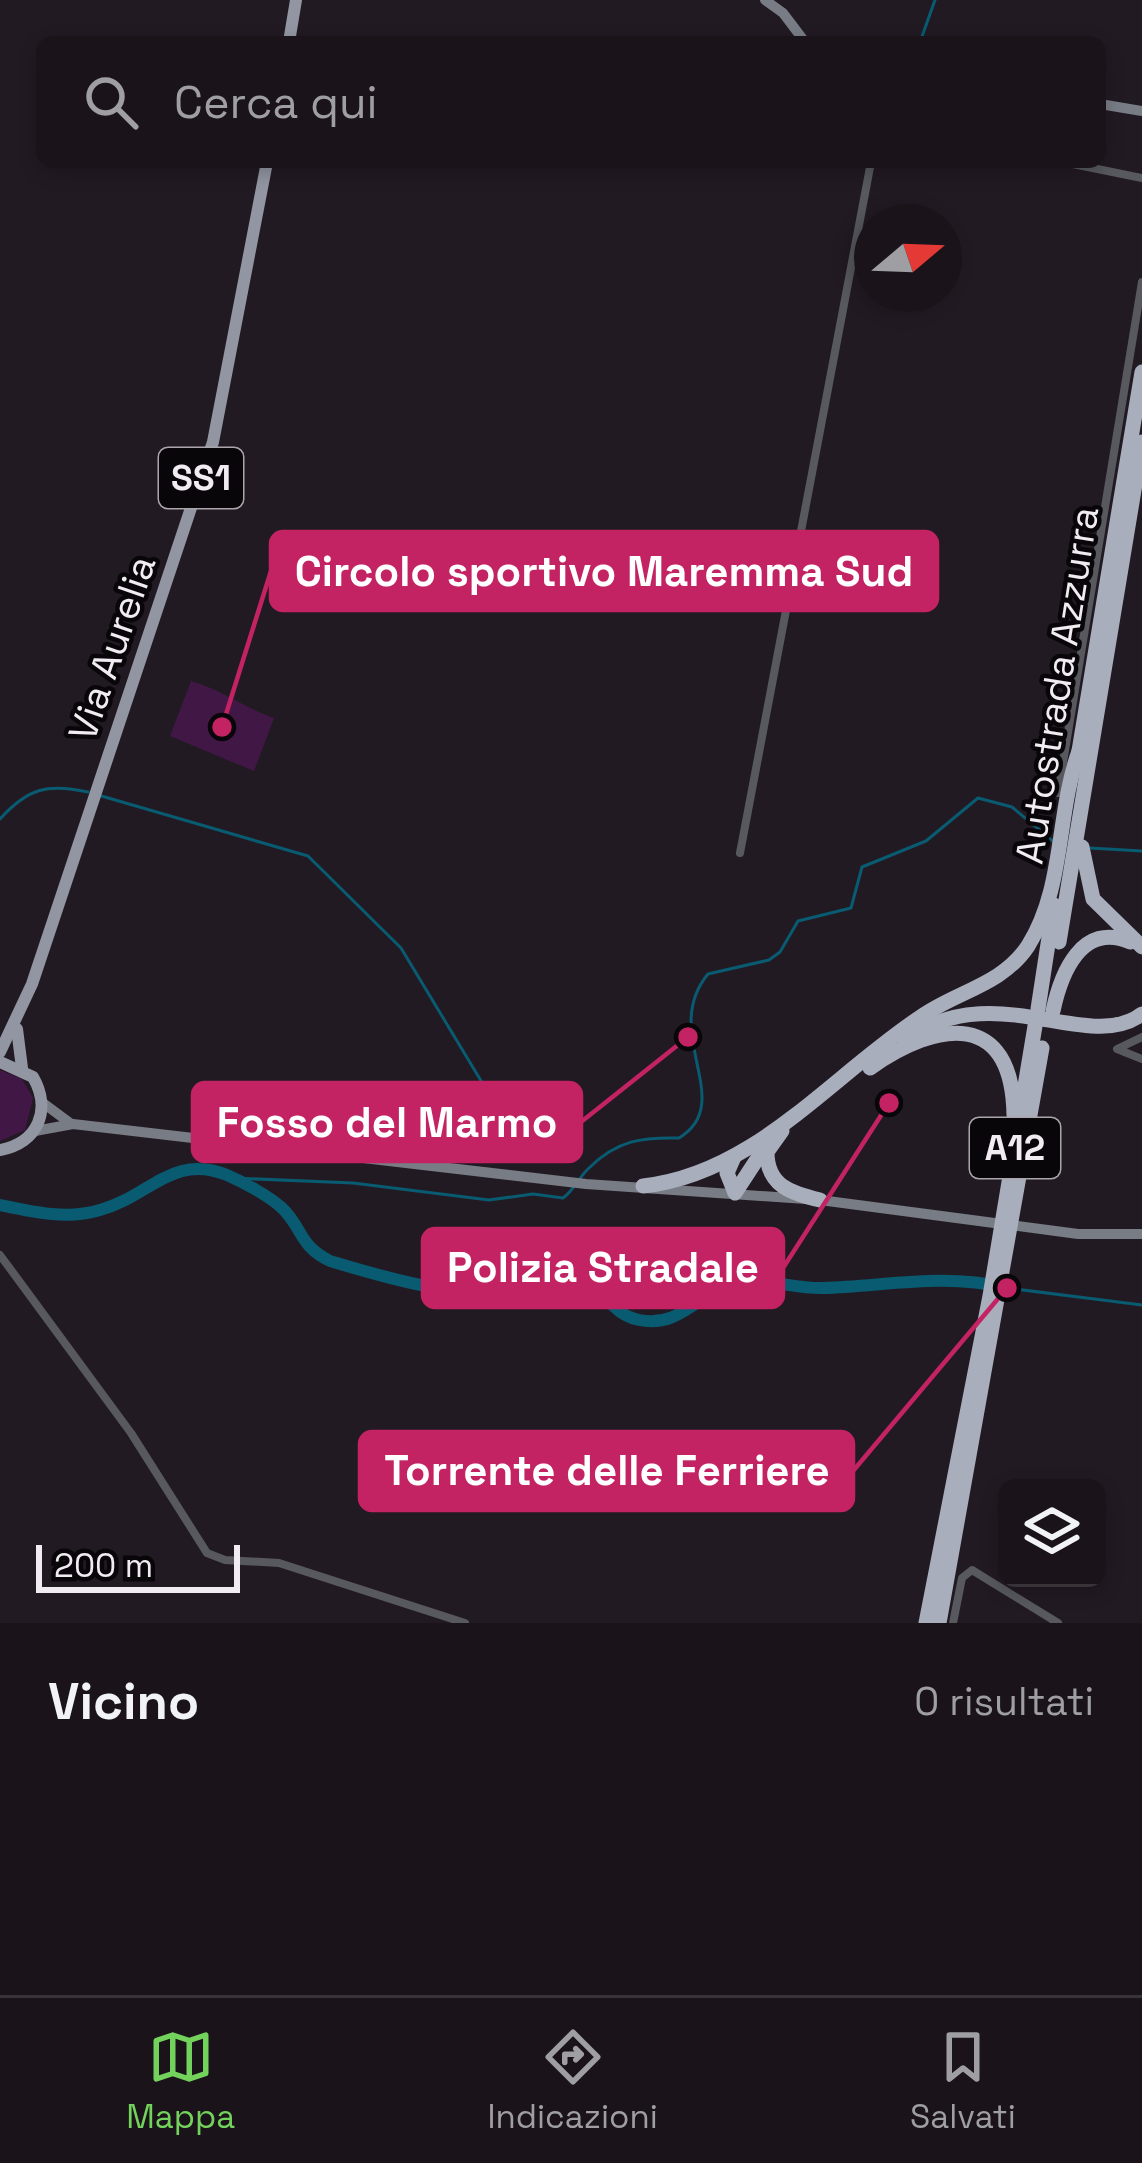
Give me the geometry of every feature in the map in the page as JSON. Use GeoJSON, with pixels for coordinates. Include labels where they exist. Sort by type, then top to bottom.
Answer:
{"type":"FeatureCollection","features":[{"type":"Feature","properties":{"kind":"highway","name":"Autostrada Azzurra"},"geometry":{"type":"LineString","coordinates":[[1084,753],[1142,372]]}},
{"type":"Feature","properties":{"kind":"highway","name":"Autostrada Azzurra"},"geometry":{"type":"LineString","coordinates":[[1084,753],[1142,442]]}},
{"type":"Feature","properties":{"kind":"highway"},"geometry":{"type":"LineString","coordinates":[[735,1193],[774,1137],[882,1053],[922,1015],[991,981],[1018,958],[1044,916],[1070,845],[1084,753]]}},
{"type":"Feature","properties":{"kind":"highway","name":"Autostrada Azzurra"},"geometry":{"type":"LineString","coordinates":[[999,1276],[1023,1168],[1070,845]]}},
{"type":"Feature","properties":{"kind":"highway"},"geometry":{"type":"LineString","coordinates":[[1070,845],[1093,898],[1142,949]]}},
{"type":"Feature","properties":{"kind":"highway"},"geometry":{"type":"LineString","coordinates":[[1045,1016],[1065,970],[1086,944],[1115,937],[1142,949]]}},
{"type":"Feature","properties":{"kind":"highway"},"geometry":{"type":"LineString","coordinates":[[643,1186],[688,1178],[734,1157],[882,1053],[952,1016],[986,1011],[1116,1023],[1142,1012]]}},
{"type":"Feature","properties":{"kind":"highway","name":"Autostrada Azzurra"},"geometry":{"type":"LineString","coordinates":[[939,1623],[996,1297],[1004,1208],[1045,1016]]}},
{"type":"Feature","properties":{"kind":"highway"},"geometry":{"type":"LineString","coordinates":[[882,1053],[950,1032],[974,1034],[996,1048],[1013,1101],[1004,1208]]}},
{"type":"Feature","properties":{"kind":"highway"},"geometry":{"type":"LineString","coordinates":[[774,1137],[767,1157],[773,1179],[820,1200]]}},
{"type":"Feature","properties":{"kind":"highway"},"geometry":{"type":"LineString","coordinates":[[734,1157],[727,1173],[735,1193]]}},
{"type":"Feature","properties":{"kind":"highway","name":"Autostrada Azzurra"},"geometry":{"type":"LineString","coordinates":[[926,1623],[996,1297]]}},
{"type":"Feature","properties":{"kind":"main road"},"geometry":{"type":"LineString","coordinates":[[290,36],[296,0]]}},
{"type":"Feature","properties":{"kind":"main road"},"geometry":{"type":"LineString","coordinates":[[765,0],[783,13],[800,36]]}},
{"type":"Feature","properties":{"kind":"main road"},"geometry":{"type":"LineString","coordinates":[[1106,105],[1142,111]]}},
{"type":"Feature","properties":{"kind":"main road","name":"Via Aurelia"},"geometry":{"type":"LineString","coordinates":[[0,1052],[26,999],[213,442],[266,168]]}},
{"type":"Feature","properties":{"kind":"main road","name":"Via Aurelia"},"geometry":{"type":"LineString","coordinates":[[20,1016],[16,1048],[22,1068]]}},
{"type":"Feature","properties":{"kind":"main road"},"geometry":{"type":"LineString","coordinates":[[0,1062],[22,1068]]}},
{"type":"Feature","properties":{"kind":"main road","name":"SS1"},"geometry":{"type":"LineString","coordinates":[[22,1068],[43,1103]]}},
{"type":"Feature","properties":{"kind":"main road"},"geometry":{"type":"LineString","coordinates":[[35,1131],[43,1103],[74,1124]]}},
{"type":"Feature","properties":{"kind":"main road"},"geometry":{"type":"LineString","coordinates":[[0,1150],[14,1147],[35,1131],[74,1124],[586,1184],[820,1200],[1088,1234],[1142,1234]]}},
{"type":"Feature","properties":{"kind":"street"},"geometry":{"type":"LineString","coordinates":[[740,853],[870,168]]}},
{"type":"Feature","properties":{"kind":"street"},"geometry":{"type":"LineString","coordinates":[[1093,168],[1142,178]]}},
{"type":"Feature","properties":{"kind":"street"},"geometry":{"type":"LineString","coordinates":[[1058,793],[1142,282]]}},
{"type":"Feature","properties":{"kind":"street"},"geometry":{"type":"LineString","coordinates":[[1142,1037],[1120,1044],[1117,1051],[1142,1059]]}},
{"type":"Feature","properties":{"kind":"street"},"geometry":{"type":"LineString","coordinates":[[0,1255],[125,1425],[206,1553],[220,1560],[279,1564],[465,1623]]}},
{"type":"Feature","properties":{"kind":"street"},"geometry":{"type":"LineString","coordinates":[[953,1623],[962,1578],[972,1570],[1058,1623]]}},
{"type":"Feature","properties":{"kind":"shaded area"},"geometry":{"type":"Polygon","coordinates":[[[191,681],[274,718],[254,771],[170,736],[191,681]]]}},
{"type":"Feature","properties":{"kind":"shaded area"},"geometry":{"type":"Polygon","coordinates":[[[0,1070],[22,1079],[33,1098],[25,1130],[0,1141],[0,1070]]]}},
{"type":"Feature","properties":{"kind":"waterway"},"geometry":{"type":"LineString","coordinates":[[922,36],[935,0]]}},
{"type":"Feature","properties":{"kind":"waterway"},"geometry":{"type":"LineString","coordinates":[[0,819],[20,800],[40,790],[88,792]]}},
{"type":"Feature","properties":{"kind":"waterway"},"geometry":{"type":"LineString","coordinates":[[98,795],[308,856],[401,948],[495,1104]]}},
{"type":"Feature","properties":{"kind":"waterway"},"geometry":{"type":"LineString","coordinates":[[233,1178],[353,1183],[489,1200],[533,1194],[563,1198],[610,1151],[642,1140],[679,1138],[695,1123],[702,1105],[691,1019],[695,997],[708,974],[769,960],[780,952],[798,921],[851,908],[862,867],[926,841],[978,798],[1012,807],[1055,843]]}},
{"type":"Feature","properties":{"kind":"waterway"},"geometry":{"type":"LineString","coordinates":[[1090,848],[1142,851]]}},
{"type":"Feature","properties":{"kind":"waterway"},"geometry":{"type":"LineString","coordinates":[[0,1205],[50,1214],[88,1213],[117,1204],[176,1173],[208,1170],[277,1203],[312,1249],[330,1261],[409,1282],[453,1289],[486,1286],[535,1247],[555,1242],[580,1259],[614,1306],[639,1320],[668,1319],[740,1282],[823,1288],[960,1281],[1007,1288]]}},
{"type":"Feature","properties":{"kind":"waterway"},"geometry":{"type":"LineString","coordinates":[[1007,1288],[1142,1305]]}},
{"type":"Feature","properties":{"kind":"place","name":"Circolo sportivo Maremma Sud"},"geometry":{"type":"Point","coordinates":[222,727]}},
{"type":"Feature","properties":{"kind":"place","name":"Fosso del Marmo"},"geometry":{"type":"Point","coordinates":[688,1037]}},
{"type":"Feature","properties":{"kind":"place","name":"Polizia Stradale"},"geometry":{"type":"Point","coordinates":[889,1103]}},
{"type":"Feature","properties":{"kind":"place","name":"Torrente delle Ferriere"},"geometry":{"type":"Point","coordinates":[1007,1288]}}]}
